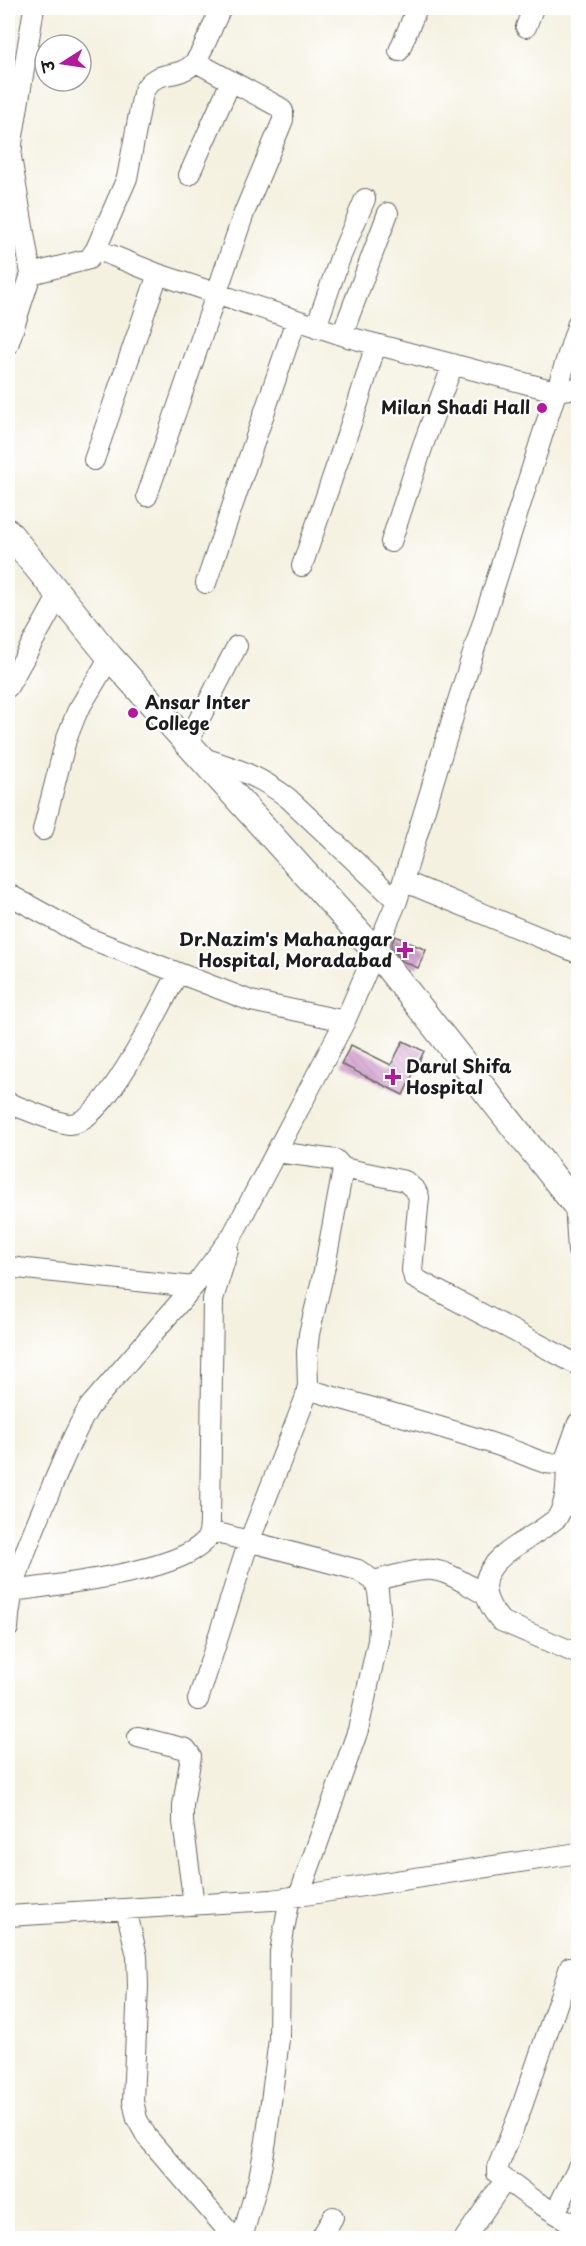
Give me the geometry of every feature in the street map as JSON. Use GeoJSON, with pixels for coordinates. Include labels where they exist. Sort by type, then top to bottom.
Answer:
{"type":"FeatureCollection","features":[{"type":"Feature","properties":{"kind":"main road"},"geometry":{"type":"LineString","coordinates":[[8,532],[110,657],[376,952],[577,1205]]}},
{"type":"Feature","properties":{"kind":"street"},"geometry":{"type":"LineString","coordinates":[[8,345],[31,274],[11,157],[10,133],[34,8]]}},
{"type":"Feature","properties":{"kind":"street"},"geometry":{"type":"LineString","coordinates":[[31,274],[89,259],[96,249],[127,178],[143,93],[147,83],[152,79],[184,70],[196,62],[220,8]]}},
{"type":"Feature","properties":{"kind":"street"},"geometry":{"type":"LineString","coordinates":[[399,51],[417,8]]}},
{"type":"Feature","properties":{"kind":"street"},"geometry":{"type":"LineString","coordinates":[[526,27],[533,8]]}},
{"type":"Feature","properties":{"kind":"street"},"geometry":{"type":"LineString","coordinates":[[147,496],[248,200],[284,115],[279,107],[196,62]]}},
{"type":"Feature","properties":{"kind":"street"},"geometry":{"type":"LineString","coordinates":[[189,175],[231,81]]}},
{"type":"Feature","properties":{"kind":"street"},"geometry":{"type":"LineString","coordinates":[[316,327],[340,258],[365,199]]}},
{"type":"Feature","properties":{"kind":"street"},"geometry":{"type":"LineString","coordinates":[[342,335],[388,213]]}},
{"type":"Feature","properties":{"kind":"street"},"geometry":{"type":"LineString","coordinates":[[96,249],[158,274],[342,335],[555,391],[579,387]]}},
{"type":"Feature","properties":{"kind":"street"},"geometry":{"type":"LineString","coordinates":[[94,460],[158,274]]}},
{"type":"Feature","properties":{"kind":"street"},"geometry":{"type":"LineString","coordinates":[[206,583],[296,320]]}},
{"type":"Feature","properties":{"kind":"street"},"geometry":{"type":"LineString","coordinates":[[8,1618],[10,1586],[79,1424],[90,1406],[193,1287],[232,1236],[319,1075],[376,952],[397,901],[555,391],[579,323]]}},
{"type":"Feature","properties":{"kind":"street"},"geometry":{"type":"LineString","coordinates":[[302,566],[376,344]]}},
{"type":"Feature","properties":{"kind":"street"},"geometry":{"type":"LineString","coordinates":[[391,542],[453,364]]}},
{"type":"Feature","properties":{"kind":"street"},"geometry":{"type":"LineString","coordinates":[[8,687],[59,595]]}},
{"type":"Feature","properties":{"kind":"street"},"geometry":{"type":"LineString","coordinates":[[237,646],[194,750],[270,784],[288,798],[397,901]]}},
{"type":"Feature","properties":{"kind":"street"},"geometry":{"type":"LineString","coordinates":[[43,830],[70,731],[88,692],[110,657]]}},
{"type":"Feature","properties":{"kind":"street"},"geometry":{"type":"LineString","coordinates":[[403,880],[579,953]]}},
{"type":"Feature","properties":{"kind":"street"},"geometry":{"type":"LineString","coordinates":[[8,894],[88,938],[251,1001],[345,1022]]}},
{"type":"Feature","properties":{"kind":"street"},"geometry":{"type":"LineString","coordinates":[[8,1103],[68,1124],[82,1120],[91,1114],[133,1058],[178,973]]}},
{"type":"Feature","properties":{"kind":"street"},"geometry":{"type":"LineString","coordinates":[[276,1152],[336,1160],[343,1168],[405,1181],[419,1197],[412,1270],[414,1278],[579,1365]]}},
{"type":"Feature","properties":{"kind":"street"},"geometry":{"type":"LineString","coordinates":[[198,1700],[249,1542],[307,1389],[309,1334],[324,1271],[343,1168]]}},
{"type":"Feature","properties":{"kind":"street"},"geometry":{"type":"LineString","coordinates":[[577,1205],[579,1251]]}},
{"type":"Feature","properties":{"kind":"street"},"geometry":{"type":"LineString","coordinates":[[10,1586],[110,1575],[175,1561],[195,1550],[207,1539],[210,1531],[213,1299],[232,1236]]}},
{"type":"Feature","properties":{"kind":"street"},"geometry":{"type":"LineString","coordinates":[[8,1268],[193,1287]]}},
{"type":"Feature","properties":{"kind":"street"},"geometry":{"type":"LineString","coordinates":[[307,1389],[495,1444],[550,1464],[565,1460],[579,1423]]}},
{"type":"Feature","properties":{"kind":"street"},"geometry":{"type":"LineString","coordinates":[[567,1454],[562,1510],[550,1524],[503,1555],[489,1568],[485,1583],[486,1595],[501,1621],[579,1654]]}},
{"type":"Feature","properties":{"kind":"street"},"geometry":{"type":"LineString","coordinates":[[210,1531],[358,1570],[374,1581],[378,1591],[380,1611],[378,1641],[358,1730],[295,1897],[280,1952],[279,2039],[266,2141],[259,2178],[242,2238]]}},
{"type":"Feature","properties":{"kind":"street"},"geometry":{"type":"LineString","coordinates":[[374,1581],[434,1570],[486,1595]]}},
{"type":"Feature","properties":{"kind":"street"},"geometry":{"type":"LineString","coordinates":[[138,1737],[186,1749],[191,1756],[183,1805],[183,1822],[194,1905]]}},
{"type":"Feature","properties":{"kind":"street"},"geometry":{"type":"LineString","coordinates":[[8,1916],[295,1897],[579,1853]]}},
{"type":"Feature","properties":{"kind":"street"},"geometry":{"type":"LineString","coordinates":[[126,1909],[136,1956],[138,1986],[133,2101],[137,2119],[147,2137],[234,2238]]}},
{"type":"Feature","properties":{"kind":"street"},"geometry":{"type":"LineString","coordinates":[[579,1965],[570,1967],[521,2109],[497,2169],[497,2173],[505,2180],[579,2227]]}},
{"type":"Feature","properties":{"kind":"street"},"geometry":{"type":"LineString","coordinates":[[555,2213],[579,2167]]}},
{"type":"Feature","properties":{"kind":"street"},"geometry":{"type":"LineString","coordinates":[[465,2238],[505,2180]]}},
{"type":"Feature","properties":{"kind":"street"},"geometry":{"type":"LineString","coordinates":[[321,2238],[333,2217]]}},
{"type":"Feature","properties":{"kind":"building"},"geometry":{"type":"Polygon","coordinates":[[[395,936],[426,950],[418,968],[402,961],[391,946],[395,936]]]}},
{"type":"Feature","properties":{"kind":"building"},"geometry":{"type":"Polygon","coordinates":[[[403,1041],[424,1051],[403,1095],[341,1064],[351,1045],[391,1065],[403,1041]]]}},
{"type":"Feature","properties":{"kind":"place","name":"Milan Shadi Hall"},"geometry":{"type":"Point","coordinates":[542,408]}},
{"type":"Feature","properties":{"kind":"place","name":"Ansar Inter College"},"geometry":{"type":"Point","coordinates":[133,713]}},
{"type":"Feature","properties":{"kind":"place","name":"Dr.Nazim's Mahanagar Hospital, Moradabad"},"geometry":{"type":"Point","coordinates":[405,950]}},
{"type":"Feature","properties":{"kind":"place","name":"Darul Shifa Hospital"},"geometry":{"type":"Point","coordinates":[393,1077]}}]}
